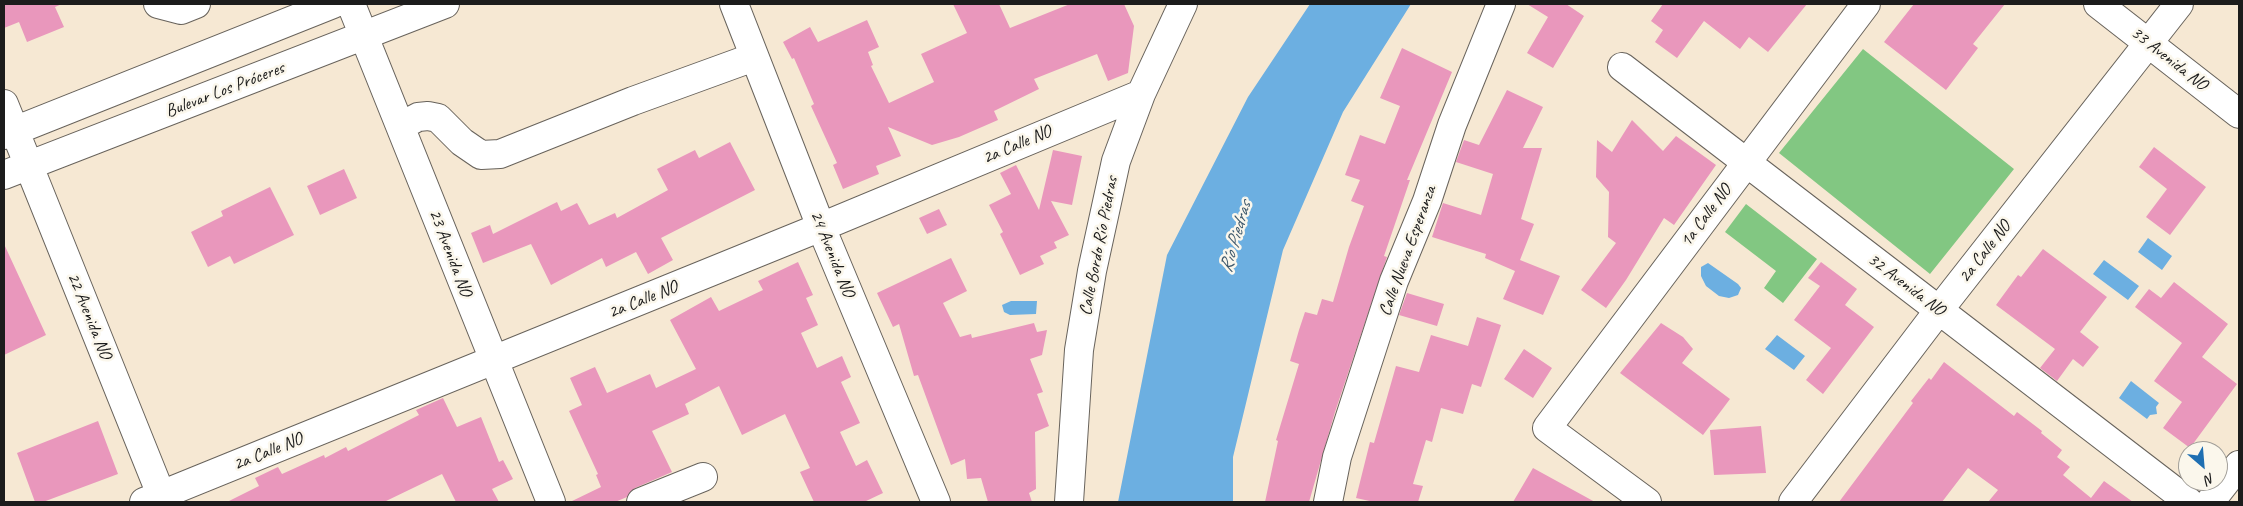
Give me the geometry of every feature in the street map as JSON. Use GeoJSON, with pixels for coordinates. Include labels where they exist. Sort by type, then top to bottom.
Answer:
{"type":"FeatureCollection","features":[{"type":"Feature","properties":{"kind":"street"},"geometry":{"type":"LineString","coordinates":[[158,4],[181,10],[196,4]]}},
{"type":"Feature","properties":{"kind":"street"},"geometry":{"type":"LineString","coordinates":[[9,133],[333,4]]}},
{"type":"Feature","properties":{"kind":"street","name":"23 Avenida NO"},"geometry":{"type":"LineString","coordinates":[[351,4],[551,502]]}},
{"type":"Feature","properties":{"kind":"street","name":"Bulevar Los Próceres"},"geometry":{"type":"LineString","coordinates":[[16,170],[445,4]]}},
{"type":"Feature","properties":{"kind":"street","name":"24 Avenida NO"},"geometry":{"type":"LineString","coordinates":[[734,4],[821,228],[936,502]]}},
{"type":"Feature","properties":{"kind":"street","name":"Calle Bordo Río Piedras"},"geometry":{"type":"LineString","coordinates":[[1069,502],[1080,350],[1092,271],[1116,161],[1140,94],[1183,4]]}},
{"type":"Feature","properties":{"kind":"street","name":"Calle Nueva Esperanza"},"geometry":{"type":"LineString","coordinates":[[1328,502],[1337,457],[1394,281],[1427,201],[1452,125],[1501,4]]}},
{"type":"Feature","properties":{"kind":"street","name":"1a Calle NO"},"geometry":{"type":"LineString","coordinates":[[1647,502],[1547,428],[1866,4]]}},
{"type":"Feature","properties":{"kind":"street","name":"33 Avenida NO"},"geometry":{"type":"LineString","coordinates":[[2098,4],[2239,114]]}},
{"type":"Feature","properties":{"kind":"street","name":"2a Calle NO"},"geometry":{"type":"LineString","coordinates":[[1793,502],[1939,310],[2179,4]]}},
{"type":"Feature","properties":{"kind":"street"},"geometry":{"type":"LineString","coordinates":[[401,126],[418,117],[438,118],[462,142],[481,155],[500,154],[633,101],[754,57]]}},
{"type":"Feature","properties":{"kind":"street","name":"32 Avenida NO"},"geometry":{"type":"LineString","coordinates":[[1622,67],[2189,502]]}},
{"type":"Feature","properties":{"kind":"street","name":"2a Calle NO"},"geometry":{"type":"LineString","coordinates":[[157,500],[821,228],[1140,94]]}},
{"type":"Feature","properties":{"kind":"street","name":"22 Avenida NO"},"geometry":{"type":"LineString","coordinates":[[4,104],[16,170],[157,500]]}},
{"type":"Feature","properties":{"kind":"street"},"geometry":{"type":"LineString","coordinates":[[2210,502],[2239,464]]}},
{"type":"Feature","properties":{"kind":"street"},"geometry":{"type":"LineString","coordinates":[[641,502],[703,477]]}},
{"type":"Feature","properties":{"kind":"green space"},"geometry":{"type":"Polygon","coordinates":[[[1863,49],[2014,169],[1930,274],[1779,153],[1863,49]]]}},
{"type":"Feature","properties":{"kind":"green space"},"geometry":{"type":"Polygon","coordinates":[[[1746,204],[1817,259],[1783,303],[1764,288],[1776,271],[1725,232],[1746,204]]]}},
{"type":"Feature","properties":{"kind":"water","name":"Río Piedras"},"geometry":{"type":"Polygon","coordinates":[[[1310,4],[1411,4],[1343,112],[1283,250],[1233,457],[1233,502],[1118,502],[1167,255],[1248,97],[1310,4]]]}},
{"type":"Feature","properties":{"kind":"water"},"geometry":{"type":"Polygon","coordinates":[[[2148,238],[2172,256],[2162,270],[2138,252],[2148,238]]]}},
{"type":"Feature","properties":{"kind":"water"},"geometry":{"type":"Polygon","coordinates":[[[2104,260],[2139,286],[2128,300],[2093,274],[2104,260]]]}},
{"type":"Feature","properties":{"kind":"water"},"geometry":{"type":"Polygon","coordinates":[[[1708,263],[1738,284],[1741,288],[1738,295],[1729,298],[1719,296],[1706,286],[1701,276],[1701,267],[1708,263]]]}},
{"type":"Feature","properties":{"kind":"water"},"geometry":{"type":"Polygon","coordinates":[[[1011,301],[1037,301],[1036,314],[1010,315],[1004,312],[1002,305],[1011,301]]]}},
{"type":"Feature","properties":{"kind":"water"},"geometry":{"type":"Polygon","coordinates":[[[1777,335],[1805,356],[1794,370],[1765,349],[1777,335]]]}},
{"type":"Feature","properties":{"kind":"water"},"geometry":{"type":"Polygon","coordinates":[[[2131,381],[2159,403],[2156,407],[2157,414],[2150,415],[2147,419],[2119,398],[2131,381]]]}},
{"type":"Feature","properties":{"kind":"building"},"geometry":{"type":"Polygon","coordinates":[[[4,4],[62,4],[55,7],[64,27],[27,42],[19,22],[4,28],[4,4]]]}},
{"type":"Feature","properties":{"kind":"building"},"geometry":{"type":"Polygon","coordinates":[[[953,4],[999,4],[1010,28],[1070,4],[1124,4],[1134,26],[1128,73],[1108,81],[1097,54],[1034,79],[1039,89],[994,111],[998,120],[959,137],[932,145],[888,127],[901,156],[876,166],[879,174],[843,189],[833,165],[837,163],[811,106],[814,104],[794,58],[792,59],[783,42],[810,27],[818,42],[867,20],[879,47],[868,52],[873,65],[871,66],[889,103],[934,82],[921,54],[967,33],[953,4]]]}},
{"type":"Feature","properties":{"kind":"building"},"geometry":{"type":"Polygon","coordinates":[[[1527,4],[1566,4],[1584,16],[1553,68],[1527,53],[1548,17],[1527,4]]]}},
{"type":"Feature","properties":{"kind":"building"},"geometry":{"type":"Polygon","coordinates":[[[1663,4],[1807,4],[1768,52],[1749,37],[1740,49],[1704,21],[1677,58],[1655,42],[1663,30],[1651,21],[1663,4]]]}},
{"type":"Feature","properties":{"kind":"building"},"geometry":{"type":"Polygon","coordinates":[[[1914,4],[2005,4],[1973,44],[1978,48],[1946,90],[1884,42],[1914,4]]]}},
{"type":"Feature","properties":{"kind":"building"},"geometry":{"type":"Polygon","coordinates":[[[1402,48],[1452,72],[1407,180],[1410,180],[1384,256],[1387,257],[1335,412],[1309,502],[1265,502],[1278,441],[1276,440],[1299,364],[1290,361],[1305,312],[1317,315],[1322,299],[1333,302],[1349,247],[1364,206],[1351,201],[1360,180],[1345,175],[1360,135],[1385,144],[1400,106],[1380,98],[1402,48]]]}},
{"type":"Feature","properties":{"kind":"building"},"geometry":{"type":"Polygon","coordinates":[[[1507,90],[1543,107],[1523,148],[1542,148],[1521,219],[1534,224],[1520,260],[1560,276],[1543,315],[1503,299],[1515,271],[1485,258],[1486,254],[1432,237],[1443,203],[1481,215],[1493,174],[1456,162],[1464,140],[1479,145],[1507,90]]]}},
{"type":"Feature","properties":{"kind":"building"},"geometry":{"type":"Polygon","coordinates":[[[1632,120],[1663,151],[1676,136],[1716,165],[1674,225],[1664,218],[1626,280],[1606,308],[1581,290],[1616,243],[1608,237],[1609,192],[1596,177],[1597,140],[1612,152],[1632,120]]]}},
{"type":"Feature","properties":{"kind":"building"},"geometry":{"type":"Polygon","coordinates":[[[730,142],[755,190],[661,238],[673,260],[648,274],[636,252],[606,267],[602,258],[551,285],[531,244],[483,263],[471,233],[490,225],[493,234],[557,202],[561,211],[577,203],[589,225],[615,213],[617,218],[668,190],[657,169],[695,150],[699,158],[730,142]]]}},
{"type":"Feature","properties":{"kind":"building"},"geometry":{"type":"Polygon","coordinates":[[[2154,147],[2206,187],[2170,235],[2146,217],[2167,189],[2139,167],[2154,147]]]}},
{"type":"Feature","properties":{"kind":"building"},"geometry":{"type":"Polygon","coordinates":[[[1053,150],[1082,156],[1072,205],[1051,201],[1069,235],[1054,242],[1057,248],[1040,256],[1044,264],[1020,275],[1000,234],[1003,232],[989,205],[1011,194],[1000,173],[1016,165],[1039,210],[1053,150]]]}},
{"type":"Feature","properties":{"kind":"building"},"geometry":{"type":"Polygon","coordinates":[[[344,169],[357,198],[320,215],[307,186],[344,169]]]}},
{"type":"Feature","properties":{"kind":"building"},"geometry":{"type":"Polygon","coordinates":[[[270,187],[294,235],[234,264],[230,256],[208,267],[191,232],[223,216],[221,211],[270,187]]]}},
{"type":"Feature","properties":{"kind":"building"},"geometry":{"type":"Polygon","coordinates":[[[939,209],[947,225],[927,234],[919,218],[939,209]]]}},
{"type":"Feature","properties":{"kind":"building"},"geometry":{"type":"Polygon","coordinates":[[[4,244],[46,335],[4,355],[4,244]]]}},
{"type":"Feature","properties":{"kind":"building"},"geometry":{"type":"Polygon","coordinates":[[[2043,249],[2107,297],[2080,332],[2099,347],[2083,367],[2073,359],[2057,381],[2040,368],[2055,349],[1996,305],[2018,275],[2021,277],[2043,249]]]}},
{"type":"Feature","properties":{"kind":"building"},"geometry":{"type":"Polygon","coordinates":[[[951,258],[967,291],[943,303],[960,337],[971,334],[972,338],[1034,323],[1037,332],[1047,330],[1042,355],[1030,359],[1043,392],[1037,394],[1049,426],[1035,432],[1036,489],[1029,493],[1032,502],[988,502],[981,478],[967,479],[965,459],[951,465],[918,375],[914,376],[899,324],[893,327],[877,293],[951,258]]]}},
{"type":"Feature","properties":{"kind":"building"},"geometry":{"type":"Polygon","coordinates":[[[798,262],[813,295],[806,298],[818,325],[801,333],[817,368],[842,356],[851,377],[841,382],[860,423],[840,432],[856,466],[867,460],[883,493],[864,502],[814,502],[800,472],[810,468],[785,414],[742,435],[719,386],[685,404],[689,414],[652,431],[672,472],[635,488],[627,497],[615,502],[570,502],[601,487],[596,475],[598,474],[569,411],[582,405],[570,378],[595,367],[607,393],[650,374],[656,388],[696,369],[670,320],[711,297],[719,311],[763,290],[758,281],[798,262]]]}},
{"type":"Feature","properties":{"kind":"building"},"geometry":{"type":"Polygon","coordinates":[[[1821,262],[1857,289],[1845,305],[1874,327],[1823,394],[1806,380],[1831,348],[1794,320],[1820,286],[1808,278],[1821,262]]]}},
{"type":"Feature","properties":{"kind":"building"},"geometry":{"type":"Polygon","coordinates":[[[2174,282],[2228,324],[2202,357],[2237,384],[2195,441],[2181,441],[2163,428],[2182,402],[2154,381],[2182,343],[2135,307],[2149,289],[2161,298],[2174,282]]]}},
{"type":"Feature","properties":{"kind":"building"},"geometry":{"type":"Polygon","coordinates":[[[1407,293],[1444,304],[1437,326],[1399,315],[1407,293]]]}},
{"type":"Feature","properties":{"kind":"building"},"geometry":{"type":"Polygon","coordinates":[[[1477,317],[1501,325],[1481,387],[1472,384],[1463,414],[1441,408],[1432,442],[1426,440],[1413,484],[1423,486],[1418,502],[1374,502],[1356,498],[1370,442],[1374,443],[1396,366],[1419,372],[1431,335],[1468,346],[1477,317]]]}},
{"type":"Feature","properties":{"kind":"building"},"geometry":{"type":"Polygon","coordinates":[[[1661,323],[1683,337],[1693,349],[1682,363],[1730,399],[1703,435],[1620,373],[1661,323]]]}},
{"type":"Feature","properties":{"kind":"building"},"geometry":{"type":"Polygon","coordinates":[[[1524,349],[1552,368],[1533,398],[1504,379],[1524,349]]]}},
{"type":"Feature","properties":{"kind":"building"},"geometry":{"type":"Polygon","coordinates":[[[1944,362],[2014,416],[2017,412],[2042,431],[2041,433],[2062,450],[2057,457],[2070,467],[2063,475],[2091,498],[2104,481],[2133,502],[1988,502],[1998,490],[1968,468],[1942,502],[1839,502],[1913,403],[1911,401],[1929,378],[1931,380],[1944,362]]]}},
{"type":"Feature","properties":{"kind":"building"},"geometry":{"type":"Polygon","coordinates":[[[443,398],[457,427],[481,417],[499,462],[503,460],[513,479],[492,489],[499,502],[456,502],[442,474],[384,502],[227,502],[259,486],[255,478],[278,467],[282,474],[324,455],[325,458],[346,447],[348,451],[419,415],[416,410],[443,398]]]}},
{"type":"Feature","properties":{"kind":"building"},"geometry":{"type":"Polygon","coordinates":[[[98,421],[118,474],[43,502],[35,502],[17,453],[98,421]]]}},
{"type":"Feature","properties":{"kind":"building"},"geometry":{"type":"Polygon","coordinates":[[[1761,426],[1766,473],[1714,475],[1710,430],[1761,426]]]}},
{"type":"Feature","properties":{"kind":"building"},"geometry":{"type":"Polygon","coordinates":[[[1533,468],[1595,502],[1513,502],[1533,468]]]}}]}
